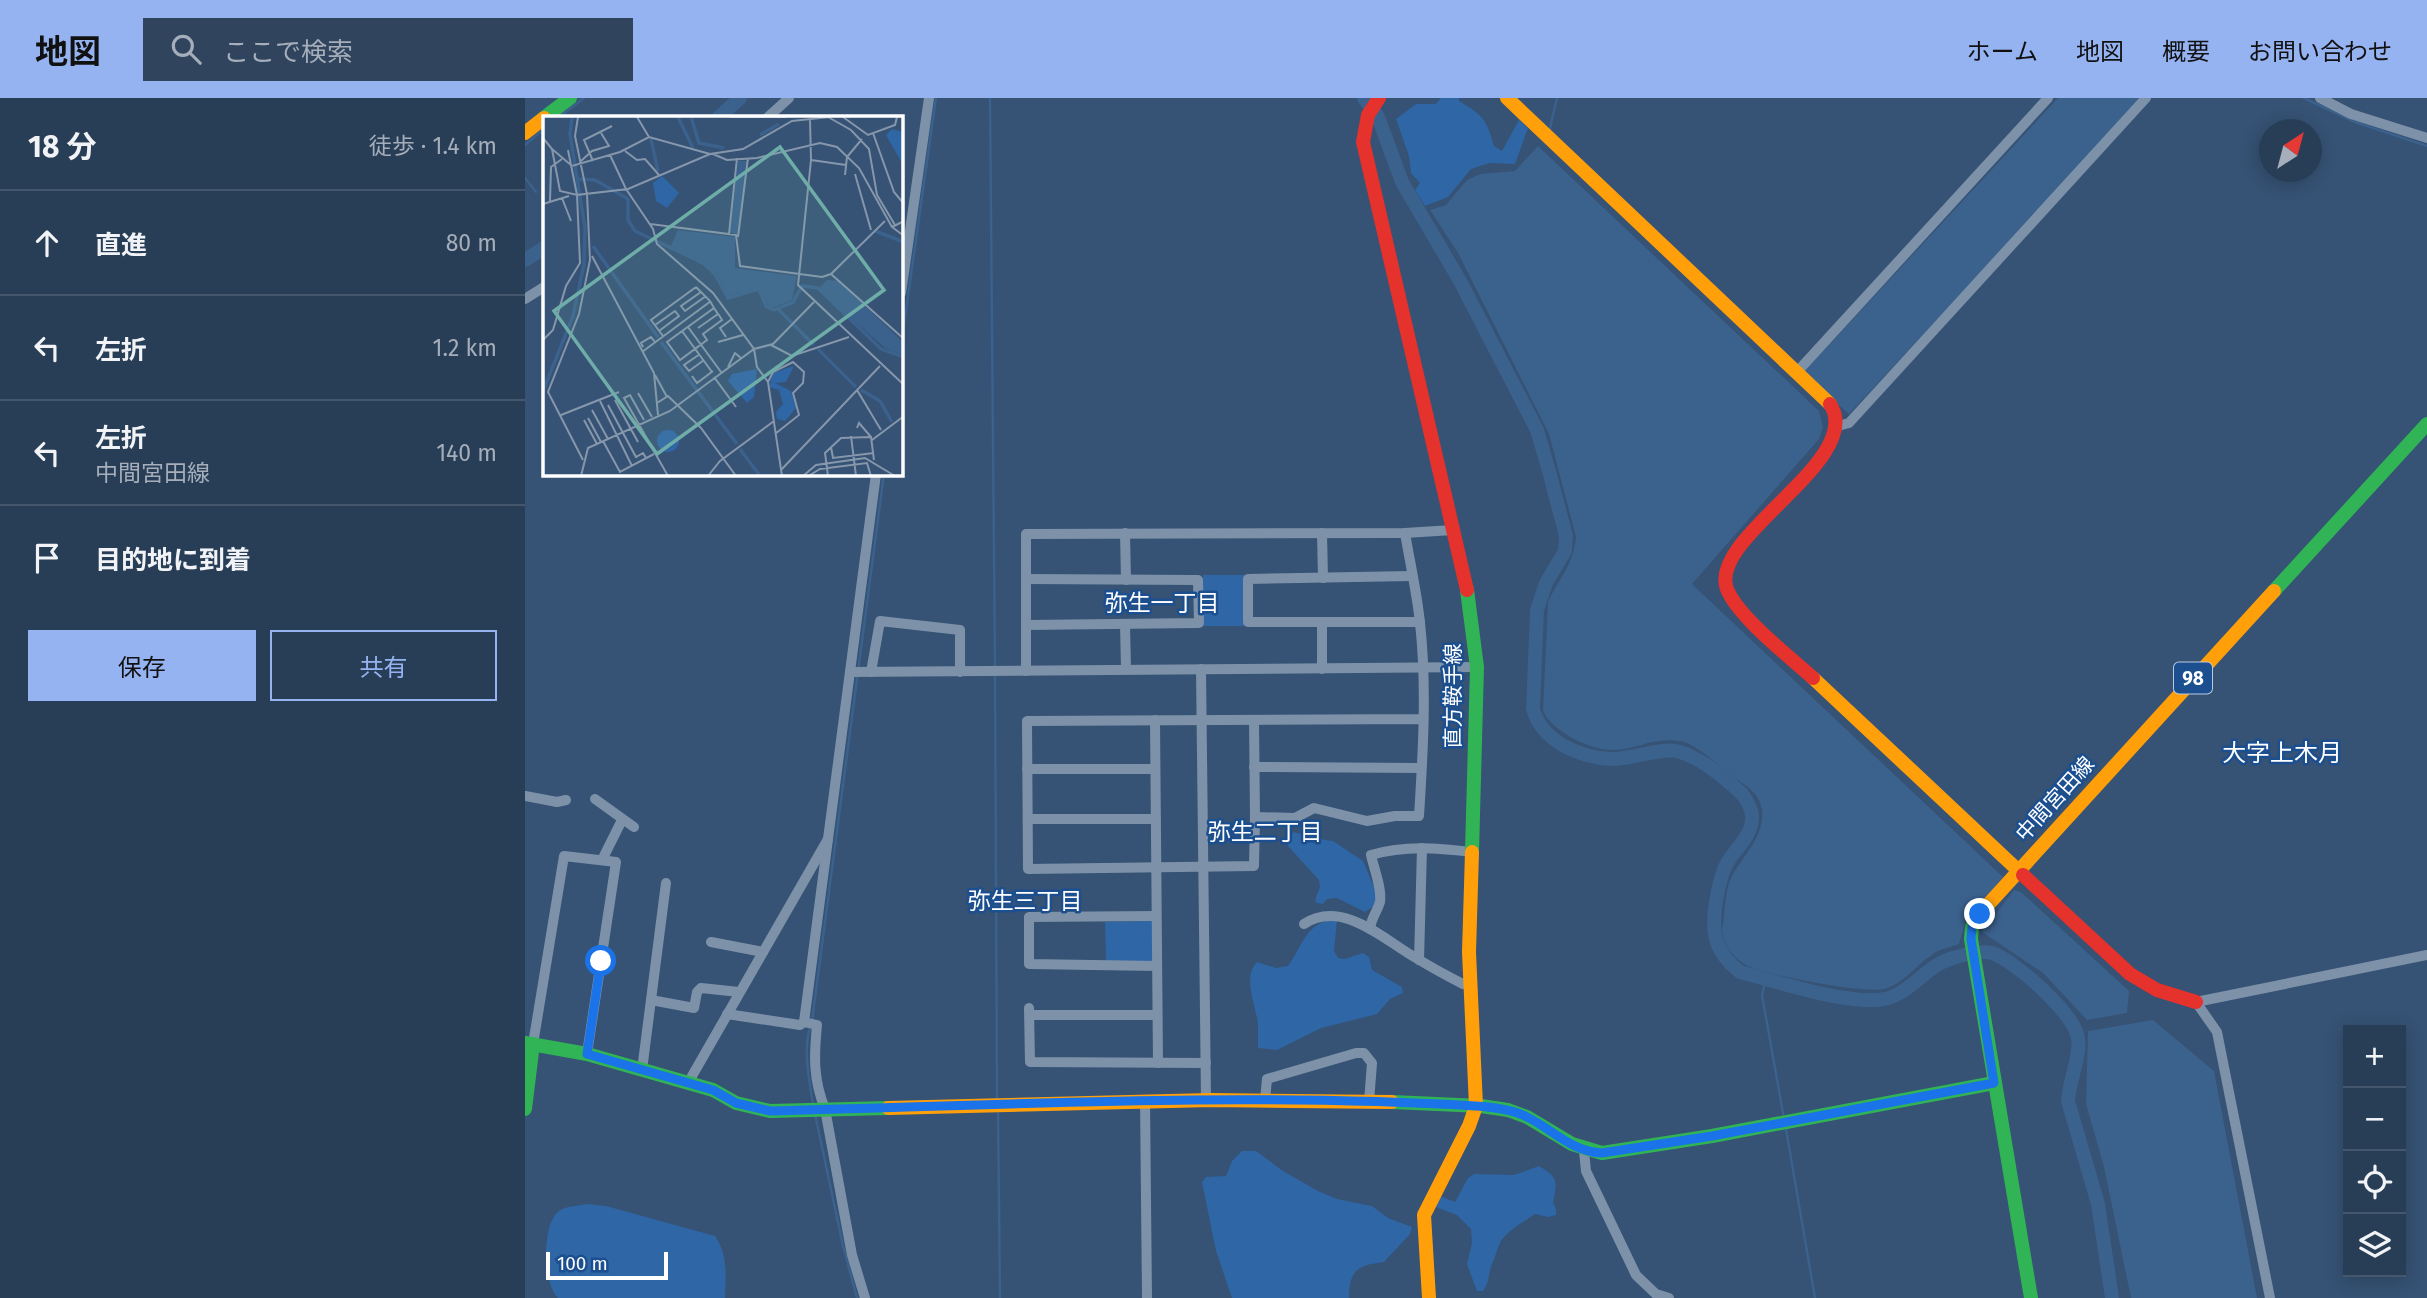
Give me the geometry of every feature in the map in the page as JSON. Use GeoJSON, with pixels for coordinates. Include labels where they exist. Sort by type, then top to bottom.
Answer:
{"type":"FeatureCollection","features":[{"type":"Feature","properties":{"kind":"street"},"geometry":{"type":"LineString","coordinates":[[548,116],[570,98]]}},
{"type":"Feature","properties":{"kind":"street"},"geometry":{"type":"LineString","coordinates":[[769,116],[789,98]]}},
{"type":"Feature","properties":{"kind":"street"},"geometry":{"type":"LineString","coordinates":[[903,279],[929,98]]}},
{"type":"Feature","properties":{"kind":"street","name":"直方鞍手線"},"geometry":{"type":"LineString","coordinates":[[1380,98],[1368,115],[1363,142],[1467,589],[1477,667],[1469,952],[1476,1106],[1424,1215],[1429,1298]]}},
{"type":"Feature","properties":{"kind":"street"},"geometry":{"type":"LineString","coordinates":[[1507,98],[1834,410],[1838,426],[1827,450],[1736,550],[1726,567],[1724,579],[1728,594],[1738,608],[2017,871],[2137,981],[2181,999],[2196,1002],[2427,956]]}},
{"type":"Feature","properties":{"kind":"street"},"geometry":{"type":"LineString","coordinates":[[1797,372],[2048,98]]}},
{"type":"Feature","properties":{"kind":"street"},"geometry":{"type":"LineString","coordinates":[[1838,426],[1849,423],[2146,98]]}},
{"type":"Feature","properties":{"kind":"street"},"geometry":{"type":"LineString","coordinates":[[2320,98],[2351,114],[2427,138]]}},
{"type":"Feature","properties":{"kind":"street"},"geometry":{"type":"LineString","coordinates":[[525,133],[543,120]]}},
{"type":"Feature","properties":{"kind":"street"},"geometry":{"type":"LineString","coordinates":[[525,299],[543,288]]}},
{"type":"Feature","properties":{"kind":"street","name":"中間宮田線"},"geometry":{"type":"LineString","coordinates":[[2031,1298],[1978,991],[1971,939],[1972,927],[2017,871],[2427,424]]}},
{"type":"Feature","properties":{"kind":"street"},"geometry":{"type":"LineString","coordinates":[[804,1022],[876,476]]}},
{"type":"Feature","properties":{"kind":"street"},"geometry":{"type":"LineString","coordinates":[[1027,671],[1026,534],[1405,533],[1453,530]]}},
{"type":"Feature","properties":{"kind":"street"},"geometry":{"type":"LineString","coordinates":[[1125,533],[1126,580]]}},
{"type":"Feature","properties":{"kind":"street"},"geometry":{"type":"LineString","coordinates":[[1322,533],[1323,578]]}},
{"type":"Feature","properties":{"kind":"street"},"geometry":{"type":"LineString","coordinates":[[1255,817],[1296,818],[1314,808],[1367,821],[1395,816],[1419,816],[1423,667],[1420,622],[1405,533]]}},
{"type":"Feature","properties":{"kind":"street"},"geometry":{"type":"LineString","coordinates":[[1412,576],[1248,579],[1248,622],[1420,622]]}},
{"type":"Feature","properties":{"kind":"street"},"geometry":{"type":"LineString","coordinates":[[1026,579],[1198,580],[1199,623],[1026,625]]}},
{"type":"Feature","properties":{"kind":"street"},"geometry":{"type":"LineString","coordinates":[[871,672],[880,621],[960,630],[960,671]]}},
{"type":"Feature","properties":{"kind":"street"},"geometry":{"type":"LineString","coordinates":[[1322,622],[1322,669]]}},
{"type":"Feature","properties":{"kind":"street"},"geometry":{"type":"LineString","coordinates":[[1125,624],[1126,669]]}},
{"type":"Feature","properties":{"kind":"street"},"geometry":{"type":"LineString","coordinates":[[850,672],[1477,667]]}},
{"type":"Feature","properties":{"kind":"street"},"geometry":{"type":"LineString","coordinates":[[1201,669],[1206,1100]]}},
{"type":"Feature","properties":{"kind":"street"},"geometry":{"type":"LineString","coordinates":[[1254,720],[1254,866],[1028,869],[1027,721],[1422,719]]}},
{"type":"Feature","properties":{"kind":"street"},"geometry":{"type":"LineString","coordinates":[[1155,720],[1158,1063]]}},
{"type":"Feature","properties":{"kind":"street"},"geometry":{"type":"LineString","coordinates":[[1254,767],[1422,768]]}},
{"type":"Feature","properties":{"kind":"street"},"geometry":{"type":"LineString","coordinates":[[1027,769],[1155,769]]}},
{"type":"Feature","properties":{"kind":"street"},"geometry":{"type":"LineString","coordinates":[[525,796],[557,802],[566,800]]}},
{"type":"Feature","properties":{"kind":"street"},"geometry":{"type":"LineString","coordinates":[[595,799],[634,827]]}},
{"type":"Feature","properties":{"kind":"street"},"geometry":{"type":"LineString","coordinates":[[1028,819],[1156,819]]}},
{"type":"Feature","properties":{"kind":"street"},"geometry":{"type":"LineString","coordinates":[[602,860],[622,820]]}},
{"type":"Feature","properties":{"kind":"street"},"geometry":{"type":"LineString","coordinates":[[688,1083],[828,839]]}},
{"type":"Feature","properties":{"kind":"street"},"geometry":{"type":"LineString","coordinates":[[1370,929],[1371,918],[1379,905],[1380,896],[1371,855],[1387,850],[1422,848],[1472,852]]}},
{"type":"Feature","properties":{"kind":"street"},"geometry":{"type":"LineString","coordinates":[[1419,960],[1422,848]]}},
{"type":"Feature","properties":{"kind":"street"},"geometry":{"type":"LineString","coordinates":[[525,1109],[529,1043],[564,856],[616,862],[587,1054]]}},
{"type":"Feature","properties":{"kind":"street"},"geometry":{"type":"LineString","coordinates":[[642,1070],[666,883]]}},
{"type":"Feature","properties":{"kind":"street"},"geometry":{"type":"LineString","coordinates":[[1304,924],[1312,919],[1337,915],[1360,923],[1463,984],[1471,983]]}},
{"type":"Feature","properties":{"kind":"street"},"geometry":{"type":"LineString","coordinates":[[1156,916],[1029,917],[1029,964],[1157,966]]}},
{"type":"Feature","properties":{"kind":"street"},"geometry":{"type":"LineString","coordinates":[[711,942],[763,952]]}},
{"type":"Feature","properties":{"kind":"street"},"geometry":{"type":"LineString","coordinates":[[651,1000],[694,1008],[697,992],[701,988],[739,992]]}},
{"type":"Feature","properties":{"kind":"street"},"geometry":{"type":"LineString","coordinates":[[2196,1002],[2217,1032],[2270,1298]]}},
{"type":"Feature","properties":{"kind":"street"},"geometry":{"type":"LineString","coordinates":[[1157,1015],[1029,1012],[1030,1062],[1206,1063]]}},
{"type":"Feature","properties":{"kind":"street"},"geometry":{"type":"LineString","coordinates":[[727,1014],[817,1025],[813,1064],[825,1109],[852,1255],[865,1298]]}},
{"type":"Feature","properties":{"kind":"street"},"geometry":{"type":"LineString","coordinates":[[529,1043],[587,1054],[713,1090],[736,1103],[770,1111],[1145,1100],[1265,1100],[1476,1106],[1524,1115],[1584,1151],[1602,1153],[1994,1083]]}},
{"type":"Feature","properties":{"kind":"street"},"geometry":{"type":"LineString","coordinates":[[1265,1100],[1267,1079],[1356,1053],[1364,1054],[1372,1063],[1369,1102]]}},
{"type":"Feature","properties":{"kind":"street"},"geometry":{"type":"LineString","coordinates":[[1145,1100],[1147,1298]]}},
{"type":"Feature","properties":{"kind":"street"},"geometry":{"type":"LineString","coordinates":[[1584,1151],[1586,1171],[1636,1275],[1655,1296],[1669,1298]]}},
{"type":"Feature","properties":{"kind":"shaded area"},"geometry":{"type":"Polygon","coordinates":[[[1441,98],[1459,98],[1459,101],[1474,110],[1486,124],[1494,146],[1502,151],[1519,120],[1528,128],[1515,164],[1489,163],[1471,169],[1448,197],[1425,206],[1415,190],[1420,183],[1411,173],[1409,156],[1396,119],[1416,104],[1436,104],[1441,98]]]}},
{"type":"Feature","properties":{"kind":"shaded area"},"geometry":{"type":"Polygon","coordinates":[[[2058,98],[2143,98],[1849,414],[1803,373],[2058,98]]]}},
{"type":"Feature","properties":{"kind":"shaded area"},"geometry":{"type":"Polygon","coordinates":[[[1538,146],[1819,411],[1823,427],[1819,439],[1692,584],[2003,877],[1966,920],[1959,944],[1933,954],[1905,978],[1885,989],[1858,989],[1815,983],[1773,974],[1741,962],[1727,946],[1722,931],[1731,878],[1760,830],[1762,811],[1759,800],[1747,787],[1690,744],[1664,740],[1619,750],[1601,749],[1562,732],[1543,711],[1548,602],[1569,564],[1576,537],[1549,434],[1458,253],[1430,210],[1446,205],[1467,180],[1480,174],[1515,171],[1538,146]]]}},
{"type":"Feature","properties":{"kind":"shaded area"},"geometry":{"type":"Polygon","coordinates":[[[1203,575],[1244,575],[1244,626],[1203,626],[1203,575]]]}},
{"type":"Feature","properties":{"kind":"shaded area"},"geometry":{"type":"Polygon","coordinates":[[[1294,832],[1333,841],[1363,861],[1379,899],[1376,905],[1365,912],[1337,898],[1327,899],[1323,904],[1317,903],[1315,900],[1320,887],[1319,880],[1285,840],[1294,832]]]}},
{"type":"Feature","properties":{"kind":"shaded area"},"geometry":{"type":"Polygon","coordinates":[[[2014,890],[2021,892],[2129,991],[2127,1013],[2087,1020],[2043,973],[1982,932],[2014,890]]]}},
{"type":"Feature","properties":{"kind":"shaded area"},"geometry":{"type":"Polygon","coordinates":[[[1337,919],[1334,951],[1338,958],[1345,959],[1363,953],[1369,957],[1372,970],[1402,987],[1403,993],[1390,999],[1377,1014],[1321,1028],[1277,1050],[1258,1048],[1258,1024],[1250,983],[1253,968],[1257,962],[1276,968],[1288,966],[1312,929],[1326,921],[1337,919]]]}},
{"type":"Feature","properties":{"kind":"shaded area"},"geometry":{"type":"Polygon","coordinates":[[[1152,921],[1152,962],[1106,962],[1105,922],[1152,921]]]}},
{"type":"Feature","properties":{"kind":"shaded area"},"geometry":{"type":"Polygon","coordinates":[[[2153,1020],[2214,1071],[2257,1298],[2131,1298],[2104,1167],[2086,1104],[2088,1031],[2153,1020]]]}},
{"type":"Feature","properties":{"kind":"shaded area"},"geometry":{"type":"Polygon","coordinates":[[[1242,1151],[1256,1151],[1283,1171],[1318,1191],[1337,1199],[1372,1206],[1388,1218],[1412,1227],[1410,1234],[1384,1262],[1361,1267],[1353,1275],[1349,1298],[1232,1298],[1216,1251],[1202,1182],[1206,1177],[1226,1176],[1232,1161],[1242,1151]]]}},
{"type":"Feature","properties":{"kind":"shaded area"},"geometry":{"type":"Polygon","coordinates":[[[1539,1166],[1555,1181],[1553,1203],[1556,1215],[1548,1217],[1535,1214],[1506,1235],[1499,1245],[1485,1288],[1483,1291],[1477,1291],[1467,1264],[1472,1243],[1471,1229],[1457,1215],[1433,1206],[1437,1195],[1455,1202],[1468,1178],[1474,1174],[1514,1175],[1539,1166]]]}},
{"type":"Feature","properties":{"kind":"shaded area"},"geometry":{"type":"Polygon","coordinates":[[[586,1204],[606,1206],[715,1236],[724,1258],[725,1298],[558,1298],[549,1280],[547,1267],[549,1228],[559,1211],[586,1204]]]}},
{"type":"Feature","properties":{"kind":"waterway"},"geometry":{"type":"LineString","coordinates":[[560,116],[584,98]]}},
{"type":"Feature","properties":{"kind":"waterway"},"geometry":{"type":"LineString","coordinates":[[720,116],[740,98]]}},
{"type":"Feature","properties":{"kind":"waterway"},"geometry":{"type":"LineString","coordinates":[[903,332],[936,98]]}},
{"type":"Feature","properties":{"kind":"waterway"},"geometry":{"type":"LineString","coordinates":[[990,98],[995,668]]}},
{"type":"Feature","properties":{"kind":"waterway"},"geometry":{"type":"LineString","coordinates":[[1364,98],[1378,117],[1402,182],[1460,281],[1537,430],[1549,471],[1566,536],[1565,551],[1546,583],[1537,610],[1533,709],[1538,721],[1545,731],[1564,746],[1601,758],[1613,759],[1663,751],[1685,754],[1710,767],[1742,794],[1749,804],[1751,825],[1723,873],[1714,919],[1719,947],[1740,972],[1826,995],[1876,1000],[1906,989],[1940,963],[1971,953],[1987,952],[2014,966],[2055,1002],[2078,1038],[2078,1053],[2068,1101],[2098,1204],[2112,1298]]}},
{"type":"Feature","properties":{"kind":"waterway"},"geometry":{"type":"LineString","coordinates":[[1549,132],[1557,98]]}},
{"type":"Feature","properties":{"kind":"waterway"},"geometry":{"type":"LineString","coordinates":[[2304,98],[2355,122],[2427,146]]}},
{"type":"Feature","properties":{"kind":"waterway"},"geometry":{"type":"LineString","coordinates":[[525,145],[543,130]]}},
{"type":"Feature","properties":{"kind":"waterway"},"geometry":{"type":"LineString","coordinates":[[525,178],[536,192]]}},
{"type":"Feature","properties":{"kind":"waterway"},"geometry":{"type":"LineString","coordinates":[[525,260],[543,249]]}},
{"type":"Feature","properties":{"kind":"waterway"},"geometry":{"type":"LineString","coordinates":[[812,1021],[884,476]]}},
{"type":"Feature","properties":{"kind":"waterway"},"geometry":{"type":"LineString","coordinates":[[995,675],[997,1099]]}},
{"type":"Feature","properties":{"kind":"waterway"},"geometry":{"type":"LineString","coordinates":[[1766,979],[1762,995],[1784,1119]]}},
{"type":"Feature","properties":{"kind":"waterway"},"geometry":{"type":"LineString","coordinates":[[810,1027],[807,1055],[813,1104]]}},
{"type":"Feature","properties":{"kind":"waterway"},"geometry":{"type":"LineString","coordinates":[[998,1109],[1000,1298]]}},
{"type":"Feature","properties":{"kind":"waterway"},"geometry":{"type":"LineString","coordinates":[[815,1114],[857,1298]]}},
{"type":"Feature","properties":{"kind":"waterway"},"geometry":{"type":"LineString","coordinates":[[1786,1129],[1815,1298]]}},
{"type":"Feature","properties":{"kind":"traffic: fast"},"geometry":{"type":"LineString","coordinates":[[546,116],[570,98]]}},
{"type":"Feature","properties":{"kind":"traffic: fast"},"geometry":{"type":"LineString","coordinates":[[2274,591],[2427,424]]}},
{"type":"Feature","properties":{"kind":"traffic: fast"},"geometry":{"type":"LineString","coordinates":[[1467,590],[1477,667],[1472,852]]}},
{"type":"Feature","properties":{"kind":"traffic: fast"},"geometry":{"type":"LineString","coordinates":[[1985,908],[1972,927],[1971,939],[2031,1298]]}},
{"type":"Feature","properties":{"kind":"traffic: fast"},"geometry":{"type":"LineString","coordinates":[[525,1043],[587,1054],[713,1090],[736,1103],[770,1111],[888,1108]]}},
{"type":"Feature","properties":{"kind":"traffic: fast"},"geometry":{"type":"LineString","coordinates":[[525,1109],[533,1044]]}},
{"type":"Feature","properties":{"kind":"traffic: fast"},"geometry":{"type":"LineString","coordinates":[[1392,1102],[1481,1106],[1508,1110],[1527,1117],[1572,1144],[1602,1153],[1712,1136],[1994,1083]]}},
{"type":"Feature","properties":{"kind":"traffic: slow"},"geometry":{"type":"LineString","coordinates":[[1507,98],[1830,404]]}},
{"type":"Feature","properties":{"kind":"traffic: slow"},"geometry":{"type":"LineString","coordinates":[[525,133],[543,119]]}},
{"type":"Feature","properties":{"kind":"traffic: slow"},"geometry":{"type":"LineString","coordinates":[[1985,908],[2274,591]]}},
{"type":"Feature","properties":{"kind":"traffic: slow"},"geometry":{"type":"LineString","coordinates":[[1813,678],[2023,875]]}},
{"type":"Feature","properties":{"kind":"traffic: slow"},"geometry":{"type":"LineString","coordinates":[[1429,1298],[1424,1215],[1469,1126],[1476,1106],[1469,952],[1472,852]]}},
{"type":"Feature","properties":{"kind":"traffic: slow"},"geometry":{"type":"LineString","coordinates":[[888,1108],[1211,1100],[1392,1102]]}},
{"type":"Feature","properties":{"kind":"traffic: jam"},"geometry":{"type":"LineString","coordinates":[[1379,98],[1368,115],[1363,142],[1467,590]]}},
{"type":"Feature","properties":{"kind":"traffic: jam"},"geometry":{"type":"LineString","coordinates":[[1813,678],[1742,612],[1727,589],[1727,568],[1740,546],[1827,449],[1835,426],[1830,404]]}},
{"type":"Feature","properties":{"kind":"traffic: jam"},"geometry":{"type":"LineString","coordinates":[[2023,875],[2130,974],[2157,990],[2196,1002]]}},
{"type":"Feature","properties":{"kind":"district","name":"弥生一丁目"},"geometry":{"type":"Point","coordinates":[1162,603]}},
{"type":"Feature","properties":{"kind":"district","name":"大字上木月"},"geometry":{"type":"Point","coordinates":[2282,753]}},
{"type":"Feature","properties":{"kind":"district","name":"弥生二丁目"},"geometry":{"type":"Point","coordinates":[1265,832]}},
{"type":"Feature","properties":{"kind":"district","name":"弥生三丁目"},"geometry":{"type":"Point","coordinates":[1025,901]}},
{"type":"Feature","properties":{"kind":"route"},"geometry":{"type":"LineString","coordinates":[[601,961],[587,1054],[713,1090],[736,1103],[770,1111],[1145,1100],[1320,1100],[1476,1106],[1524,1115],[1576,1147],[1591,1153],[1602,1153],[1712,1136],[1994,1083],[1971,939],[1972,927],[1980,914]]}}]}
